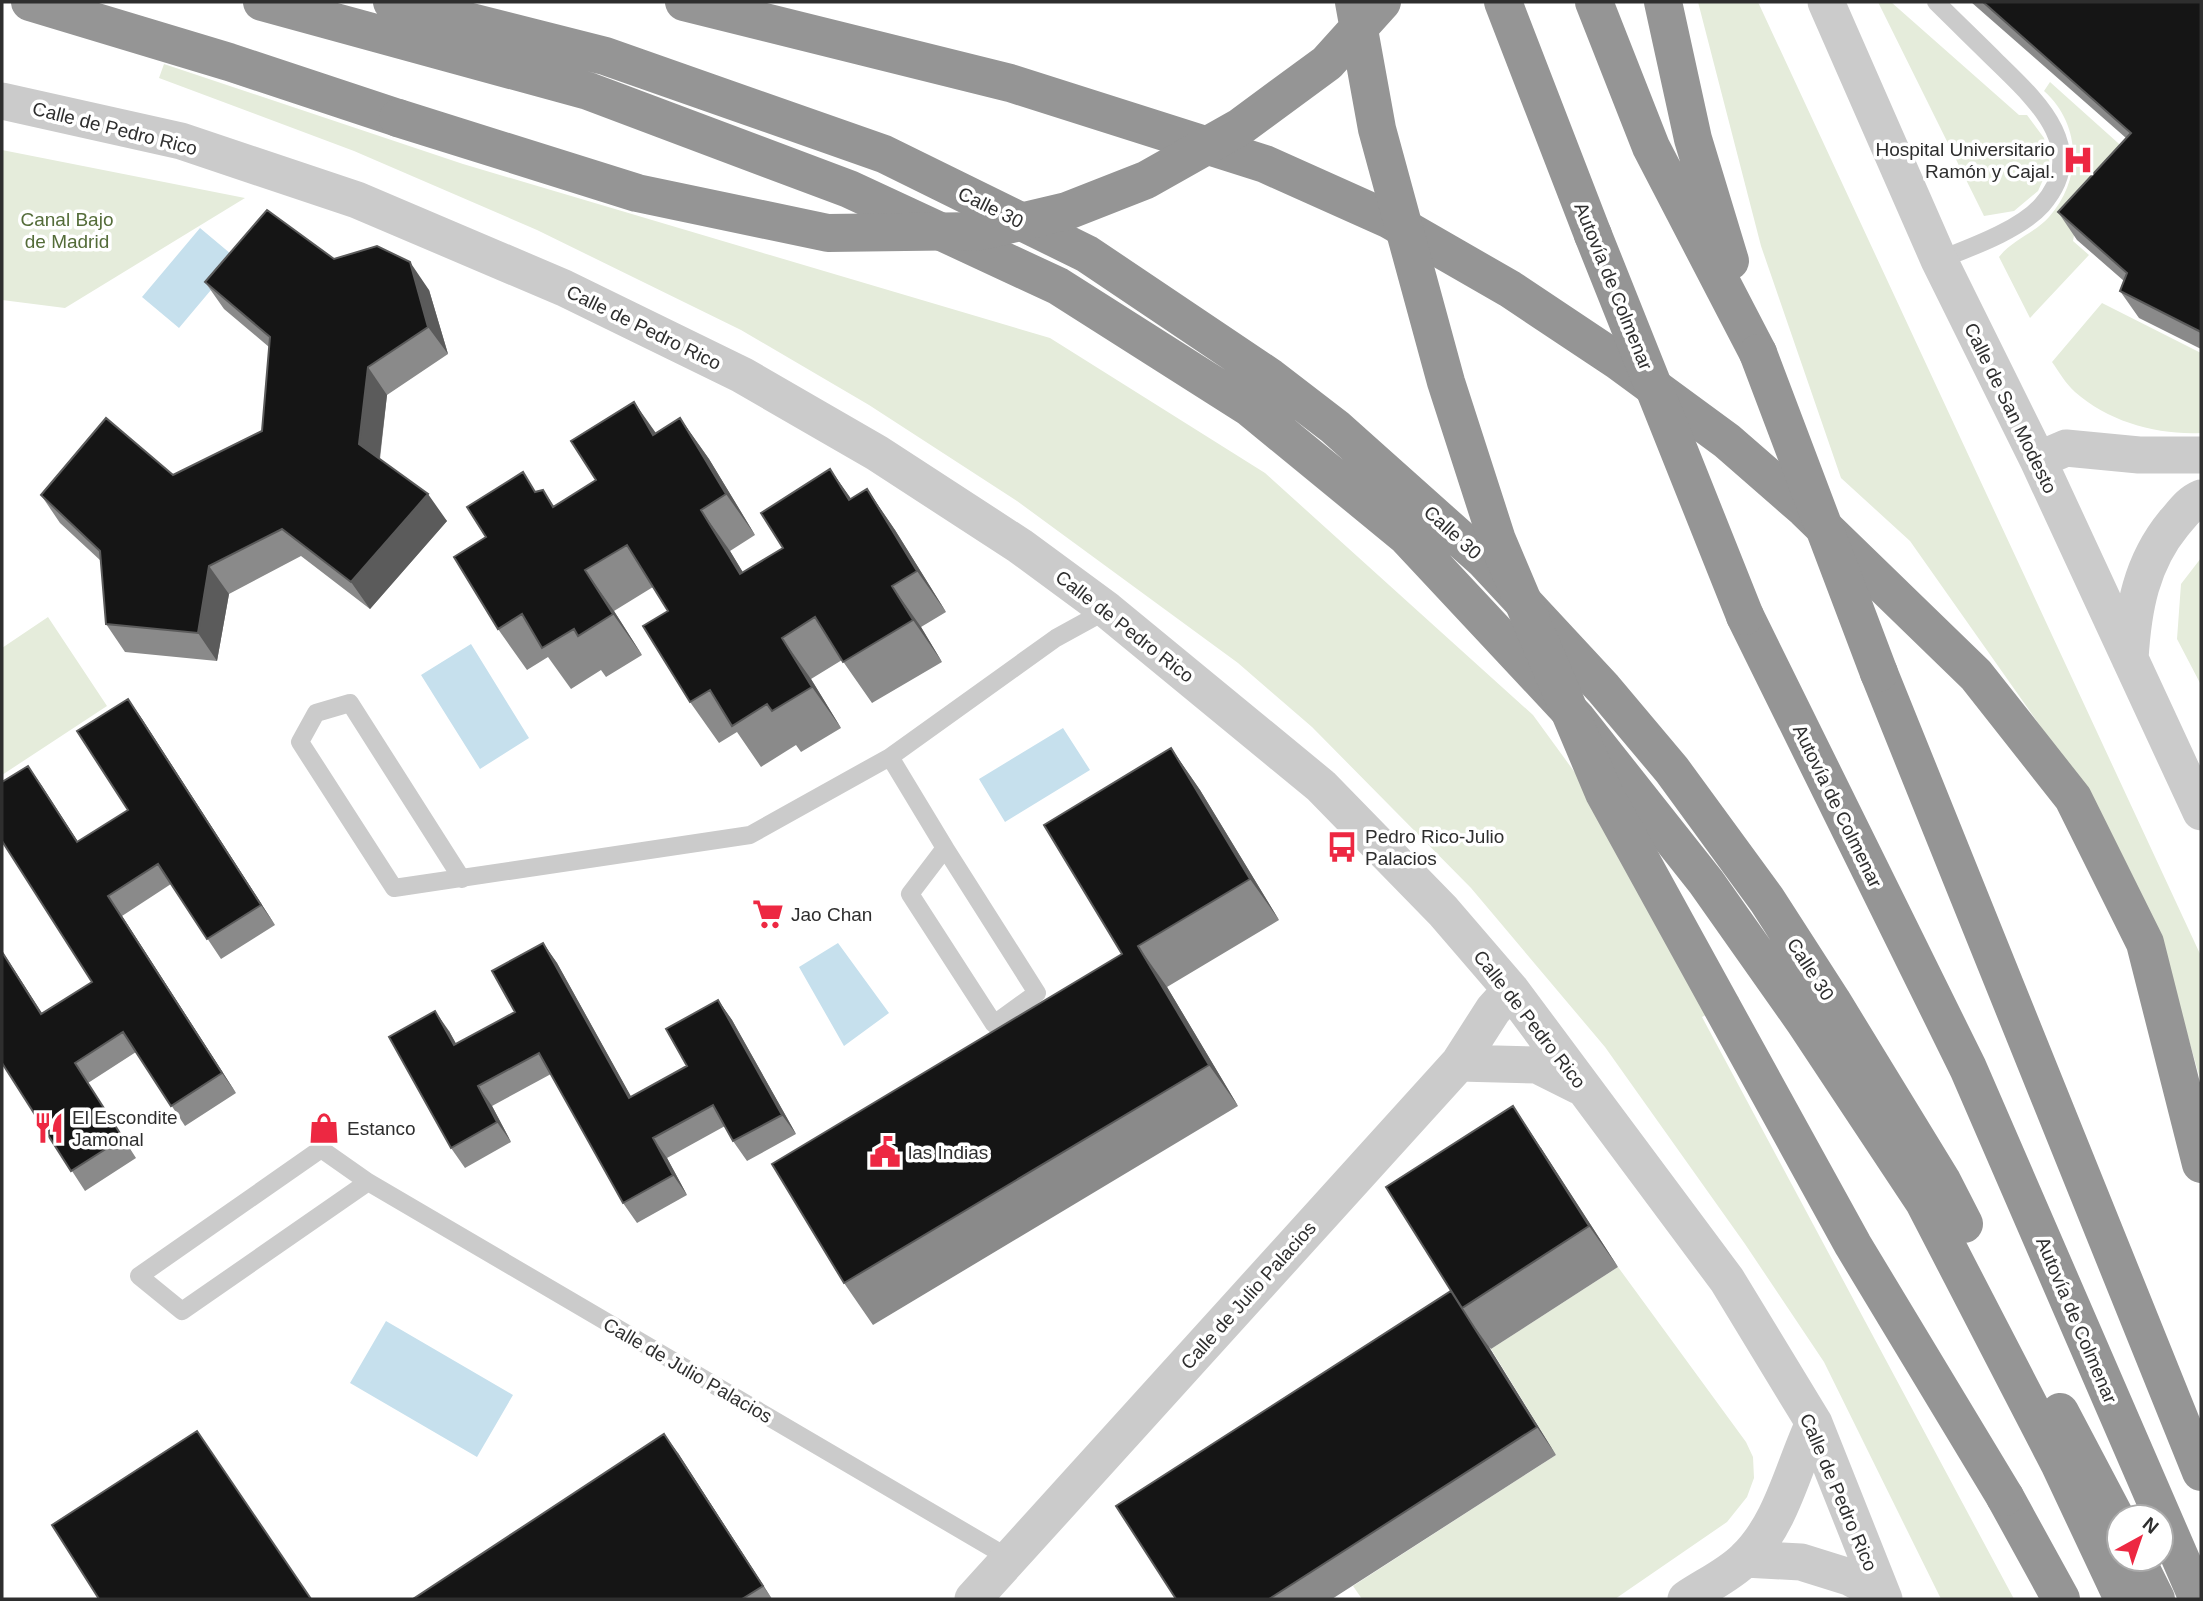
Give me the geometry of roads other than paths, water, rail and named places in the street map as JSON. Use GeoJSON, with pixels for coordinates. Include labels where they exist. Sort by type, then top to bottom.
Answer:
{"type":"FeatureCollection","features":[{"type":"Feature","properties":{"kind":"highway"},"geometry":{"type":"LineString","coordinates":[[30,2],[229,62],[637,193],[828,233],[982,231],[1067,211],[1146,180],[1240,127],[1327,63],[1382,2]]}},
{"type":"Feature","properties":{"kind":"highway"},"geometry":{"type":"LineString","coordinates":[[262,2],[588,91],[849,189],[1058,286],[1250,408],[1406,536],[1577,719],[1706,881],[1804,1021],[1924,1202],[2059,1463],[2123,1599]]}},
{"type":"Feature","properties":{"kind":"highway","name":"Calle 30"},"geometry":{"type":"LineString","coordinates":[[392,2],[605,56],[896,160],[1087,254],[1270,377],[1335,427],[1484,560],[1603,688],[1672,770],[1766,900],[1942,1181],[2032,1364],[2086,1457],[2109,1503]]}},
{"type":"Feature","properties":{"kind":"highway"},"geometry":{"type":"LineString","coordinates":[[684,2],[1010,83],[1265,164],[1390,220],[1510,289],[1618,361],[1727,441],[1805,509],[1976,675],[2073,798],[2145,943],[2201,1164]]}},
{"type":"Feature","properties":{"kind":"highway"},"geometry":{"type":"LineString","coordinates":[[1354,2],[1377,129],[1446,382],[1497,540],[1604,793],[1853,1245],[2005,1497],[2061,1599]]}},
{"type":"Feature","properties":{"kind":"highway","name":"Autovía de Colmenar"},"geometry":{"type":"LineString","coordinates":[[1503,2],[1745,616],[1968,1068],[2198,1599]]}},
{"type":"Feature","properties":{"kind":"highway"},"geometry":{"type":"LineString","coordinates":[[1594,2],[1651,146],[1758,353]]}},
{"type":"Feature","properties":{"kind":"highway"},"geometry":{"type":"LineString","coordinates":[[1663,2],[1693,139],[1758,353],[1879,673],[2201,1472]]}},
{"type":"Feature","properties":{"kind":"highway"},"geometry":{"type":"LineString","coordinates":[[2143,1573],[2156,1599]]}},
{"type":"Feature","properties":{"kind":"street","name":"Calle de San Modesto"},"geometry":{"type":"LineString","coordinates":[[1826,2],[1939,260],[2038,460],[2201,812]]}},
{"type":"Feature","properties":{"kind":"street","name":"Calle de Pedro Rico"},"geometry":{"type":"LineString","coordinates":[[2,101],[180,141],[357,200],[564,288],[742,375],[877,453],[1020,546],[1107,610],[1321,786],[1443,911],[1511,990],[1727,1280],[1814,1423],[1883,1597]]}},
{"type":"Feature","properties":{"kind":"street"},"geometry":{"type":"LineString","coordinates":[[2038,460],[2066,448],[2139,455],[2201,455]]}},
{"type":"Feature","properties":{"kind":"street"},"geometry":{"type":"LineString","coordinates":[[2130,660],[2140,581],[2160,540],[2192,502],[2201,498]]}},
{"type":"Feature","properties":{"kind":"street","name":"Calle de Julio Palacios"},"geometry":{"type":"LineString","coordinates":[[973,1599],[1459,1063],[1493,1010],[1511,990]]}},
{"type":"Feature","properties":{"kind":"street"},"geometry":{"type":"LineString","coordinates":[[1459,1063],[1537,1065],[1585,1089]]}},
{"type":"Feature","properties":{"kind":"street"},"geometry":{"type":"LineString","coordinates":[[1686,1599],[1745,1559],[1775,1518],[1814,1423]]}},
{"type":"Feature","properties":{"kind":"street"},"geometry":{"type":"LineString","coordinates":[[1745,1559],[1801,1562],[1849,1577],[1883,1597]]}},
{"type":"Feature","properties":{"kind":"lane"},"geometry":{"type":"LineString","coordinates":[[1936,2],[2033,96],[2051,119],[2061,146],[2060,169],[2055,186],[2042,206],[1981,243],[1939,260]]}},
{"type":"Feature","properties":{"kind":"lane"},"geometry":{"type":"LineString","coordinates":[[463,879],[350,703],[316,713],[300,742],[394,888],[463,879],[750,835],[890,757],[1056,638],[1107,610]]}},
{"type":"Feature","properties":{"kind":"lane"},"geometry":{"type":"LineString","coordinates":[[890,757],[1037,993],[993,1024],[910,894],[945,848]]}},
{"type":"Feature","properties":{"kind":"lane","name":"Calle de Julio Palacios"},"geometry":{"type":"LineString","coordinates":[[368,1182],[182,1311],[139,1276],[321,1149],[368,1182],[1009,1558]]}},
{"type":"Feature","properties":{"kind":"water"},"geometry":{"type":"Polygon","coordinates":[[[200,228],[237,259],[179,328],[142,297],[200,228]]]}},
{"type":"Feature","properties":{"kind":"water"},"geometry":{"type":"Polygon","coordinates":[[[471,644],[529,738],[480,769],[421,675],[471,644]]]}},
{"type":"Feature","properties":{"kind":"water"},"geometry":{"type":"Polygon","coordinates":[[[1063,728],[1090,770],[1005,822],[979,779],[1063,728]]]}},
{"type":"Feature","properties":{"kind":"water"},"geometry":{"type":"Polygon","coordinates":[[[838,943],[889,1013],[844,1046],[799,967],[838,943]]]}},
{"type":"Feature","properties":{"kind":"water"},"geometry":{"type":"Polygon","coordinates":[[[386,1321],[513,1395],[477,1457],[350,1383],[386,1321]]]}},
{"type":"Feature","properties":{"kind":"place","name":"Hospital Universitario Ramón y Cajal."},"geometry":{"type":"Point","coordinates":[2078,160]}},
{"type":"Feature","properties":{"kind":"place","name":"Pedro Rico-Julio Palacios"},"geometry":{"type":"Point","coordinates":[1342,847]}},
{"type":"Feature","properties":{"kind":"place","name":"Jao Chan"},"geometry":{"type":"Point","coordinates":[768,914]}},
{"type":"Feature","properties":{"kind":"place","name":"El Escondite Jamonal"},"geometry":{"type":"Point","coordinates":[49,1128]}},
{"type":"Feature","properties":{"kind":"place","name":"Estanco"},"geometry":{"type":"Point","coordinates":[324,1128]}},
{"type":"Feature","properties":{"kind":"place","name":"las Indias"},"geometry":{"type":"Point","coordinates":[885,1152]}},
{"type":"Feature","properties":{"kind":"park label","name":"Canal Bajo de Madrid"},"geometry":{"type":"Point","coordinates":[67,230]}}]}
